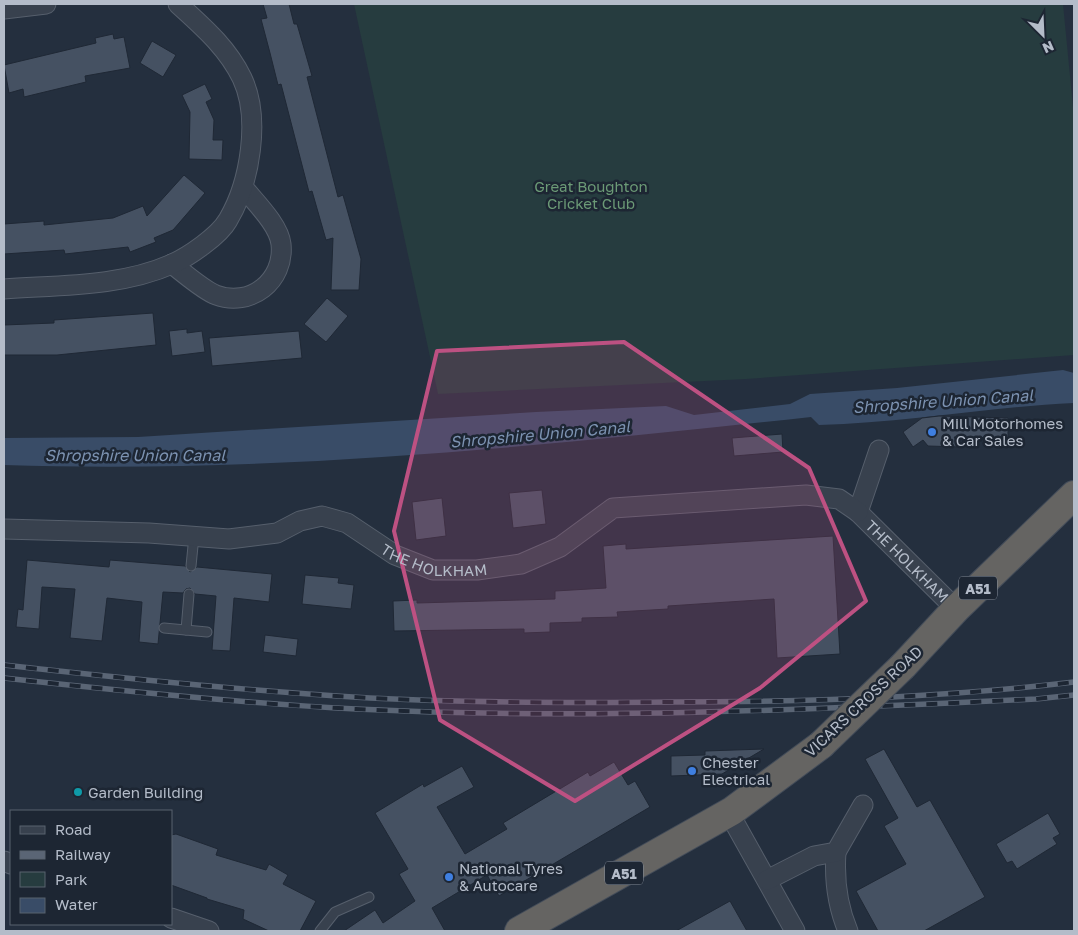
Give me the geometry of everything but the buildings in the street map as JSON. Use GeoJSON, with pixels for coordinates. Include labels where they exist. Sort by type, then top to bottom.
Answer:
{"type":"FeatureCollection","features":[{"type":"Feature","properties":{"kind":"highway","name":"VICARS CROSS ROAD"},"geometry":{"type":"LineString","coordinates":[[519,931],[729,813],[821,745],[903,666],[956,609],[1074,495]]}},
{"type":"Feature","properties":{"kind":"street"},"geometry":{"type":"LineString","coordinates":[[4,8],[46,4]]}},
{"type":"Feature","properties":{"kind":"street"},"geometry":{"type":"LineString","coordinates":[[4,289],[121,280],[172,264],[196,250],[227,222],[243,188],[251,149],[250,113],[242,78],[216,39],[178,4]]}},
{"type":"Feature","properties":{"kind":"street"},"geometry":{"type":"LineString","coordinates":[[172,264],[215,295],[242,300],[263,289],[278,272],[281,244],[270,219],[243,188]]}},
{"type":"Feature","properties":{"kind":"street","name":"THE HOLKHAM"},"geometry":{"type":"LineString","coordinates":[[858,512],[879,450]]}},
{"type":"Feature","properties":{"kind":"street","name":"THE HOLKHAM"},"geometry":{"type":"LineString","coordinates":[[4,529],[229,539],[276,533],[300,521],[322,516],[347,523],[395,555],[433,570],[476,570],[521,564],[560,547],[613,508],[806,495],[839,499],[858,512],[956,609]]}},
{"type":"Feature","properties":{"kind":"street"},"geometry":{"type":"LineString","coordinates":[[848,931],[840,911],[835,876],[836,852],[863,805]]}},
{"type":"Feature","properties":{"kind":"street"},"geometry":{"type":"LineString","coordinates":[[729,813],[795,931]]}},
{"type":"Feature","properties":{"kind":"street"},"geometry":{"type":"LineString","coordinates":[[767,880],[814,856],[836,852]]}},
{"type":"Feature","properties":{"kind":"street"},"geometry":{"type":"LineString","coordinates":[[172,918],[209,931]]}},
{"type":"Feature","properties":{"kind":"lane"},"geometry":{"type":"LineString","coordinates":[[191,566],[194,536]]}},
{"type":"Feature","properties":{"kind":"lane"},"geometry":{"type":"LineString","coordinates":[[186,630],[189,594]]}},
{"type":"Feature","properties":{"kind":"lane"},"geometry":{"type":"LineString","coordinates":[[164,628],[206,632]]}},
{"type":"Feature","properties":{"kind":"lane"},"geometry":{"type":"LineString","coordinates":[[320,931],[335,912],[369,897]]}},
{"type":"Feature","properties":{"kind":"highlighted area"},"geometry":{"type":"Polygon","coordinates":[[[624,342],[809,468],[866,601],[760,688],[575,801],[440,720],[394,531],[437,351],[624,342]]]}},
{"type":"Feature","properties":{"kind":"green space","name":"Great Boughton Cricket Club"},"geometry":{"type":"Polygon","coordinates":[[[354,4],[1063,4],[1074,117],[1074,355],[746,379],[438,394],[354,4]]]}},
{"type":"Feature","properties":{"kind":"water","name":"Shropshire Union Canal"},"geometry":{"type":"Polygon","coordinates":[[[1063,370],[1074,373],[1074,403],[851,424],[819,425],[811,417],[509,447],[307,461],[105,467],[4,465],[4,438],[138,437],[536,412],[666,406],[694,415],[790,404],[810,394],[897,388],[1063,370]]]}},
{"type":"Feature","properties":{"kind":"railway"},"geometry":{"type":"LineString","coordinates":[[4,665],[309,694],[392,699],[512,702],[822,700],[974,692],[1074,682]]}},
{"type":"Feature","properties":{"kind":"railway"},"geometry":{"type":"LineString","coordinates":[[4,678],[268,703],[356,709],[526,714],[781,710],[1036,699],[1074,695]]}},
{"type":"Feature","properties":{"kind":"place","name":"Mill Motorhomes & Car Sales"},"geometry":{"type":"Point","coordinates":[932,432]}},
{"type":"Feature","properties":{"kind":"place","name":"Chester Electrical"},"geometry":{"type":"Point","coordinates":[692,771]}},
{"type":"Feature","properties":{"kind":"place","name":"Garden Building"},"geometry":{"type":"Point","coordinates":[78,792]}},
{"type":"Feature","properties":{"kind":"place","name":"National Tyres & Autocare"},"geometry":{"type":"Point","coordinates":[449,877]}}]}
